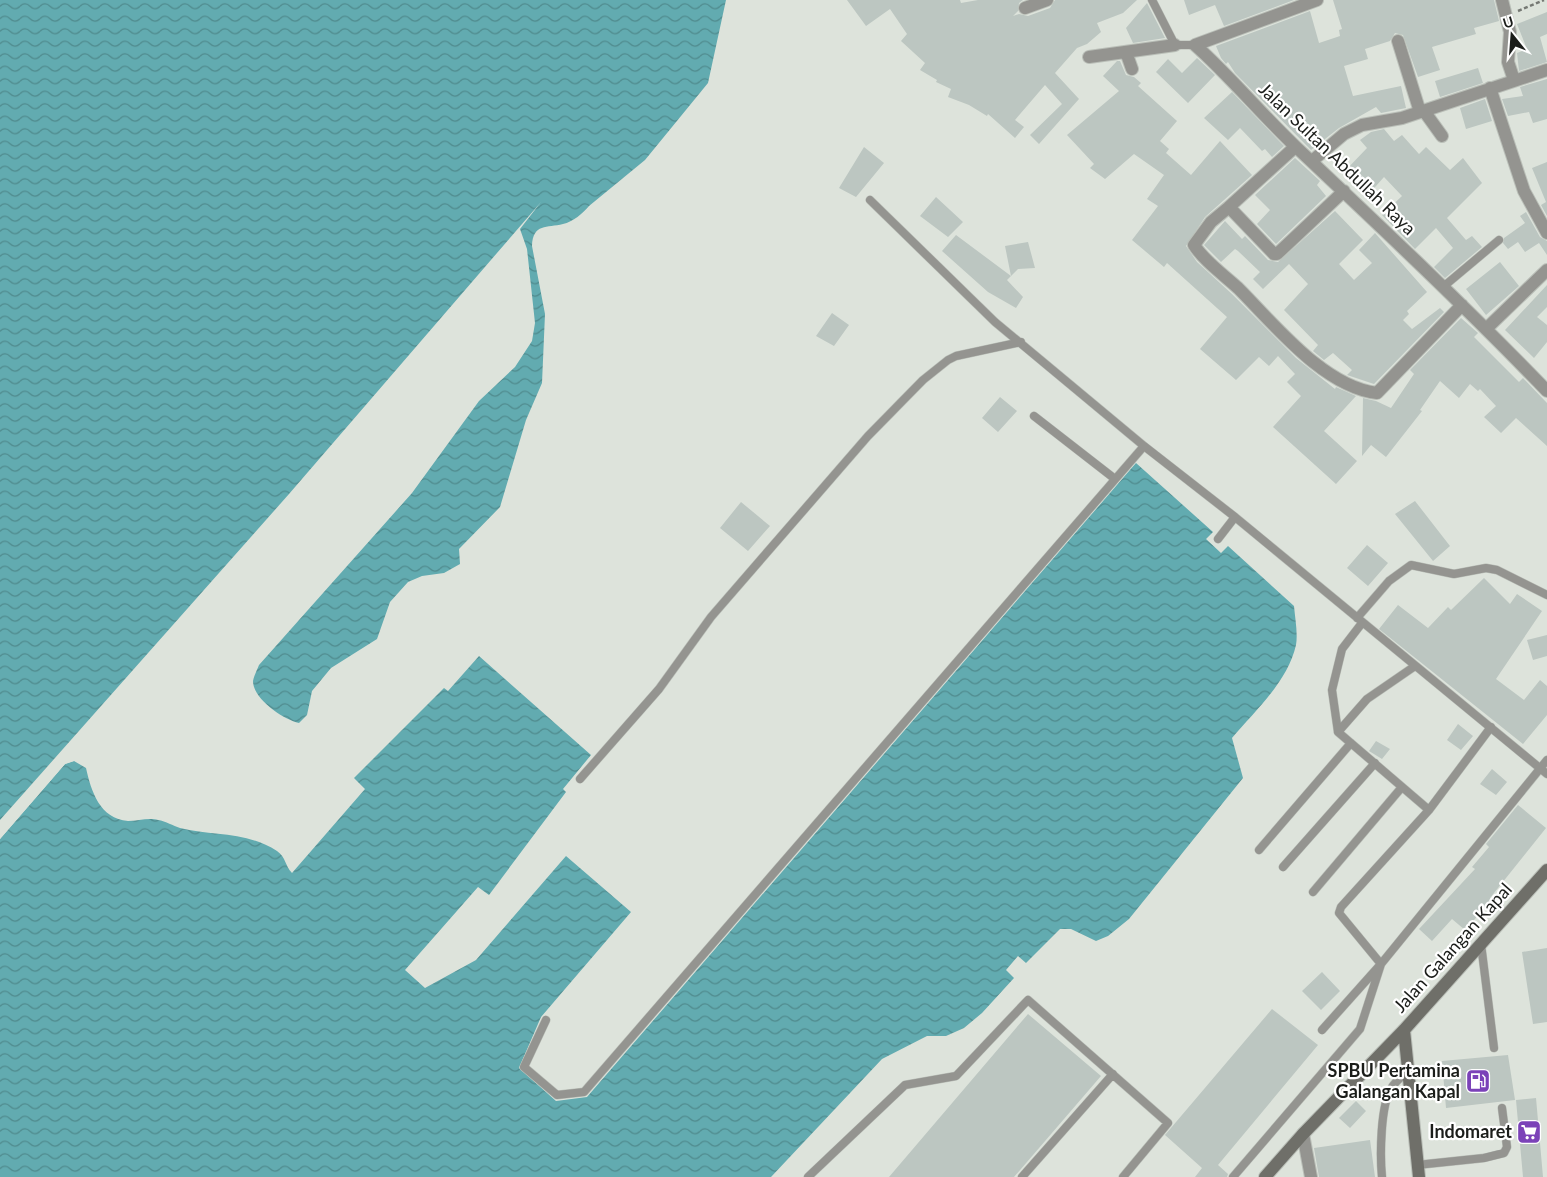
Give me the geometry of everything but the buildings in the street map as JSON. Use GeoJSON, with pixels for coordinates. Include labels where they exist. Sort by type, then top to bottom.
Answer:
{"type":"FeatureCollection","features":[{"type":"Feature","properties":{"kind":"main road","name":"Jalan Galangan Kapal"},"geometry":{"type":"LineString","coordinates":[[1418,1171],[1404,1030],[1547,870]]}},
{"type":"Feature","properties":{"kind":"main road"},"geometry":{"type":"LineString","coordinates":[[1265,1177],[1303,1134],[1404,1030]]}},
{"type":"Feature","properties":{"kind":"street"},"geometry":{"type":"LineString","coordinates":[[1025,8],[1047,0]]}},
{"type":"Feature","properties":{"kind":"street"},"geometry":{"type":"LineString","coordinates":[[1195,45],[1317,0]]}},
{"type":"Feature","properties":{"kind":"street"},"geometry":{"type":"LineString","coordinates":[[1502,0],[1510,32],[1508,62],[1514,80]]}},
{"type":"Feature","properties":{"kind":"street"},"geometry":{"type":"LineString","coordinates":[[1398,41],[1422,111],[1442,136]]}},
{"type":"Feature","properties":{"kind":"street"},"geometry":{"type":"LineString","coordinates":[[1089,57],[1175,45]]}},
{"type":"Feature","properties":{"kind":"street","name":"Jalan Sultan Abdullah Raya"},"geometry":{"type":"LineString","coordinates":[[1195,45],[1222,70],[1295,147],[1344,191],[1547,390]]}},
{"type":"Feature","properties":{"kind":"street"},"geometry":{"type":"LineString","coordinates":[[1126,52],[1132,69]]}},
{"type":"Feature","properties":{"kind":"street"},"geometry":{"type":"LineString","coordinates":[[1312,161],[1324,149],[1353,129],[1422,111],[1547,70]]}},
{"type":"Feature","properties":{"kind":"street"},"geometry":{"type":"LineString","coordinates":[[1490,88],[1524,191],[1547,233]]}},
{"type":"Feature","properties":{"kind":"street"},"geometry":{"type":"LineString","coordinates":[[1295,147],[1210,222],[1194,242],[1197,249],[1310,359],[1353,386],[1376,393],[1462,305]]}},
{"type":"Feature","properties":{"kind":"street"},"geometry":{"type":"LineString","coordinates":[[1228,207],[1274,254],[1277,254],[1344,191]]}},
{"type":"Feature","properties":{"kind":"street"},"geometry":{"type":"LineString","coordinates":[[1486,329],[1547,270]]}},
{"type":"Feature","properties":{"kind":"street"},"geometry":{"type":"LineString","coordinates":[[1303,1134],[1311,1177]]}},
{"type":"Feature","properties":{"kind":"lane"},"geometry":{"type":"LineString","coordinates":[[1152,0],[1175,45],[1195,45]]}},
{"type":"Feature","properties":{"kind":"lane"},"geometry":{"type":"LineString","coordinates":[[870,200],[995,322],[1144,446],[1235,517],[1547,774]]}},
{"type":"Feature","properties":{"kind":"lane"},"geometry":{"type":"LineString","coordinates":[[1443,287],[1499,240]]}},
{"type":"Feature","properties":{"kind":"lane"},"geometry":{"type":"LineString","coordinates":[[580,778],[659,688],[711,617],[868,436],[923,380],[956,356],[1021,342]]}},
{"type":"Feature","properties":{"kind":"lane"},"geometry":{"type":"LineString","coordinates":[[1034,416],[1115,479]]}},
{"type":"Feature","properties":{"kind":"lane"},"geometry":{"type":"LineString","coordinates":[[546,1020],[524,1067],[557,1095],[584,1092],[1144,446]]}},
{"type":"Feature","properties":{"kind":"lane"},"geometry":{"type":"LineString","coordinates":[[1218,539],[1235,517]]}},
{"type":"Feature","properties":{"kind":"lane"},"geometry":{"type":"LineString","coordinates":[[1429,810],[1338,732],[1332,690],[1342,649],[1360,620],[1390,581],[1411,565],[1454,574],[1486,568],[1497,570],[1547,594]]}},
{"type":"Feature","properties":{"kind":"lane"},"geometry":{"type":"LineString","coordinates":[[1338,732],[1367,699],[1415,666]]}},
{"type":"Feature","properties":{"kind":"lane"},"geometry":{"type":"LineString","coordinates":[[1381,964],[1344,922],[1339,913],[1341,907],[1429,810],[1491,727]]}},
{"type":"Feature","properties":{"kind":"lane"},"geometry":{"type":"LineString","coordinates":[[1259,850],[1350,743]]}},
{"type":"Feature","properties":{"kind":"lane"},"geometry":{"type":"LineString","coordinates":[[1322,1030],[1381,964],[1547,760]]}},
{"type":"Feature","properties":{"kind":"lane"},"geometry":{"type":"LineString","coordinates":[[1283,867],[1375,764]]}},
{"type":"Feature","properties":{"kind":"lane"},"geometry":{"type":"LineString","coordinates":[[1313,892],[1402,787]]}},
{"type":"Feature","properties":{"kind":"lane"},"geometry":{"type":"LineString","coordinates":[[1481,944],[1494,1048]]}},
{"type":"Feature","properties":{"kind":"lane"},"geometry":{"type":"LineString","coordinates":[[1233,1177],[1360,1029],[1381,964]]}},
{"type":"Feature","properties":{"kind":"lane"},"geometry":{"type":"LineString","coordinates":[[808,1177],[905,1085],[956,1076],[1028,1000],[1168,1123],[1123,1177]]}},
{"type":"Feature","properties":{"kind":"lane"},"geometry":{"type":"LineString","coordinates":[[1382,1177],[1380,1146],[1388,1096],[1391,1088],[1408,1070]]}},
{"type":"Feature","properties":{"kind":"lane"},"geometry":{"type":"LineString","coordinates":[[1022,1177],[1113,1074]]}},
{"type":"Feature","properties":{"kind":"lane"},"geometry":{"type":"LineString","coordinates":[[1418,1171],[1504,1153],[1507,1147],[1502,1108]]}},
{"type":"Feature","properties":{"kind":"path"},"geometry":{"type":"LineString","coordinates":[[1507,15],[1544,0]]}},
{"type":"Feature","properties":{"kind":"water"},"geometry":{"type":"Polygon","coordinates":[[[0,0],[726,0],[708,83],[645,160],[574,219],[567,223],[542,228],[535,233],[532,246],[545,314],[542,383],[526,420],[500,507],[459,549],[460,564],[444,573],[422,576],[408,582],[390,602],[377,639],[331,668],[312,691],[307,715],[299,723],[277,713],[258,695],[253,681],[259,665],[412,493],[479,401],[515,367],[532,341],[535,323],[527,249],[520,229],[541,202],[289,494],[0,820],[0,0]]]}},
{"type":"Feature","properties":{"kind":"water"},"geometry":{"type":"Polygon","coordinates":[[[1136,463],[1213,532],[1206,539],[1221,553],[1228,546],[1294,606],[1297,640],[1286,671],[1270,695],[1232,738],[1243,778],[1129,919],[1108,936],[1096,941],[1071,929],[1060,929],[1026,963],[1018,956],[1006,970],[1014,978],[982,1013],[964,1028],[946,1036],[927,1036],[882,1059],[771,1177],[0,1177],[0,839],[65,764],[74,761],[86,768],[98,802],[110,815],[118,819],[128,821],[155,819],[180,828],[253,840],[280,853],[292,873],[365,789],[354,778],[444,688],[448,691],[479,656],[591,755],[563,789],[566,792],[489,895],[478,887],[405,970],[425,988],[476,960],[566,856],[631,912],[541,1017],[519,1068],[556,1101],[587,1097],[1136,463]]]}},
{"type":"Feature","properties":{"kind":"pier"},"geometry":{"type":"Polygon","coordinates":[[[74,761],[65,764],[0,839],[0,835],[63,762],[74,761]]]}},
{"type":"Feature","properties":{"kind":"place","name":"SPBU Pertamina Galangan Kapal"},"geometry":{"type":"Point","coordinates":[1478,1081]}},
{"type":"Feature","properties":{"kind":"place","name":"Indomaret"},"geometry":{"type":"Point","coordinates":[1529,1132]}}]}
